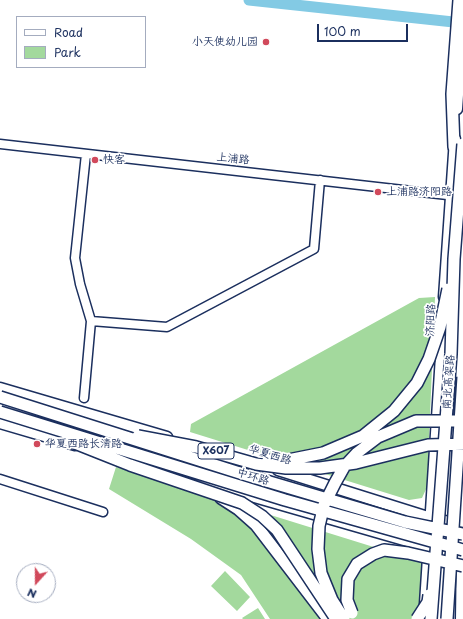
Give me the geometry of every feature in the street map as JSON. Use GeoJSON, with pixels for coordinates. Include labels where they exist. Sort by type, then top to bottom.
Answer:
{"type":"FeatureCollection","features":[{"type":"Feature","properties":{"kind":"highway","name":"南北高架路"},"geometry":{"type":"LineString","coordinates":[[431,619],[451,354],[459,146],[452,94],[459,0]]}},
{"type":"Feature","properties":{"kind":"highway"},"geometry":{"type":"LineString","coordinates":[[242,460],[288,460],[323,453],[363,436],[394,411],[417,383],[429,359],[440,327],[454,259]]}},
{"type":"Feature","properties":{"kind":"highway","name":"南北高架路"},"geometry":{"type":"LineString","coordinates":[[447,619],[463,378]]}},
{"type":"Feature","properties":{"kind":"highway","name":"中环路"},"geometry":{"type":"LineString","coordinates":[[0,397],[106,431],[405,522],[463,528]]}},
{"type":"Feature","properties":{"kind":"highway","name":"中环路"},"geometry":{"type":"LineString","coordinates":[[0,412],[285,500],[462,557]]}},
{"type":"Feature","properties":{"kind":"highway"},"geometry":{"type":"LineString","coordinates":[[13,416],[130,465],[242,503],[262,516],[276,530],[336,619]]}},
{"type":"Feature","properties":{"kind":"highway"},"geometry":{"type":"LineString","coordinates":[[344,619],[332,600],[324,580],[318,550],[319,526],[324,505],[344,467],[357,453],[378,437],[416,422],[463,421]]}},
{"type":"Feature","properties":{"kind":"highway"},"geometry":{"type":"LineString","coordinates":[[106,431],[154,438],[256,464],[286,468],[320,468],[356,462],[428,445],[463,444]]}},
{"type":"Feature","properties":{"kind":"highway"},"geometry":{"type":"LineString","coordinates":[[210,491],[238,509],[256,525],[328,619]]}},
{"type":"Feature","properties":{"kind":"highway"},"geometry":{"type":"LineString","coordinates":[[357,619],[352,614],[347,600],[348,579],[357,564],[373,554],[384,550],[462,557]]}},
{"type":"Feature","properties":{"kind":"highway"},"geometry":{"type":"LineString","coordinates":[[417,619],[428,602],[434,575]]}},
{"type":"Feature","properties":{"kind":"main road","name":"济阳路"},"geometry":{"type":"LineString","coordinates":[[424,619],[451,195],[459,146],[463,24]]}},
{"type":"Feature","properties":{"kind":"main road","name":"华夏西路"},"geometry":{"type":"LineString","coordinates":[[0,388],[235,456],[463,528]]}},
{"type":"Feature","properties":{"kind":"main road"},"geometry":{"type":"LineString","coordinates":[[0,423],[462,557]]}},
{"type":"Feature","properties":{"kind":"main road"},"geometry":{"type":"LineString","coordinates":[[461,619],[463,478]]}},
{"type":"Feature","properties":{"kind":"street","name":"上浦路"},"geometry":{"type":"LineString","coordinates":[[1,144],[463,196]]}},
{"type":"Feature","properties":{"kind":"street"},"geometry":{"type":"LineString","coordinates":[[84,398],[91,321],[80,284],[75,258],[86,154]]}},
{"type":"Feature","properties":{"kind":"street"},"geometry":{"type":"LineString","coordinates":[[91,321],[167,327],[314,249],[320,180]]}},
{"type":"Feature","properties":{"kind":"street"},"geometry":{"type":"LineString","coordinates":[[0,479],[103,512]]}},
{"type":"Feature","properties":{"kind":"green space"},"geometry":{"type":"Polygon","coordinates":[[[435,297],[427,487],[422,498],[409,500],[190,432],[191,424],[419,298],[435,297]]]}},
{"type":"Feature","properties":{"kind":"green space"},"geometry":{"type":"Polygon","coordinates":[[[116,467],[422,562],[418,619],[270,619],[241,575],[191,539],[109,489],[116,467]]]}},
{"type":"Feature","properties":{"kind":"green space"},"geometry":{"type":"Polygon","coordinates":[[[225,571],[250,597],[237,611],[211,586],[225,571]]]}},
{"type":"Feature","properties":{"kind":"green space"},"geometry":{"type":"Polygon","coordinates":[[[258,608],[265,619],[242,618],[258,608]]]}},
{"type":"Feature","properties":{"kind":"waterway"},"geometry":{"type":"LineString","coordinates":[[249,0],[463,23]]}},
{"type":"Feature","properties":{"kind":"place","name":"小天使幼儿园"},"geometry":{"type":"Point","coordinates":[266,42]}},
{"type":"Feature","properties":{"kind":"place","name":"快客"},"geometry":{"type":"Point","coordinates":[95,160]}},
{"type":"Feature","properties":{"kind":"place","name":"上浦路济阳路"},"geometry":{"type":"Point","coordinates":[378,192]}},
{"type":"Feature","properties":{"kind":"place","name":"华夏西路长清路"},"geometry":{"type":"Point","coordinates":[37,444]}}]}
